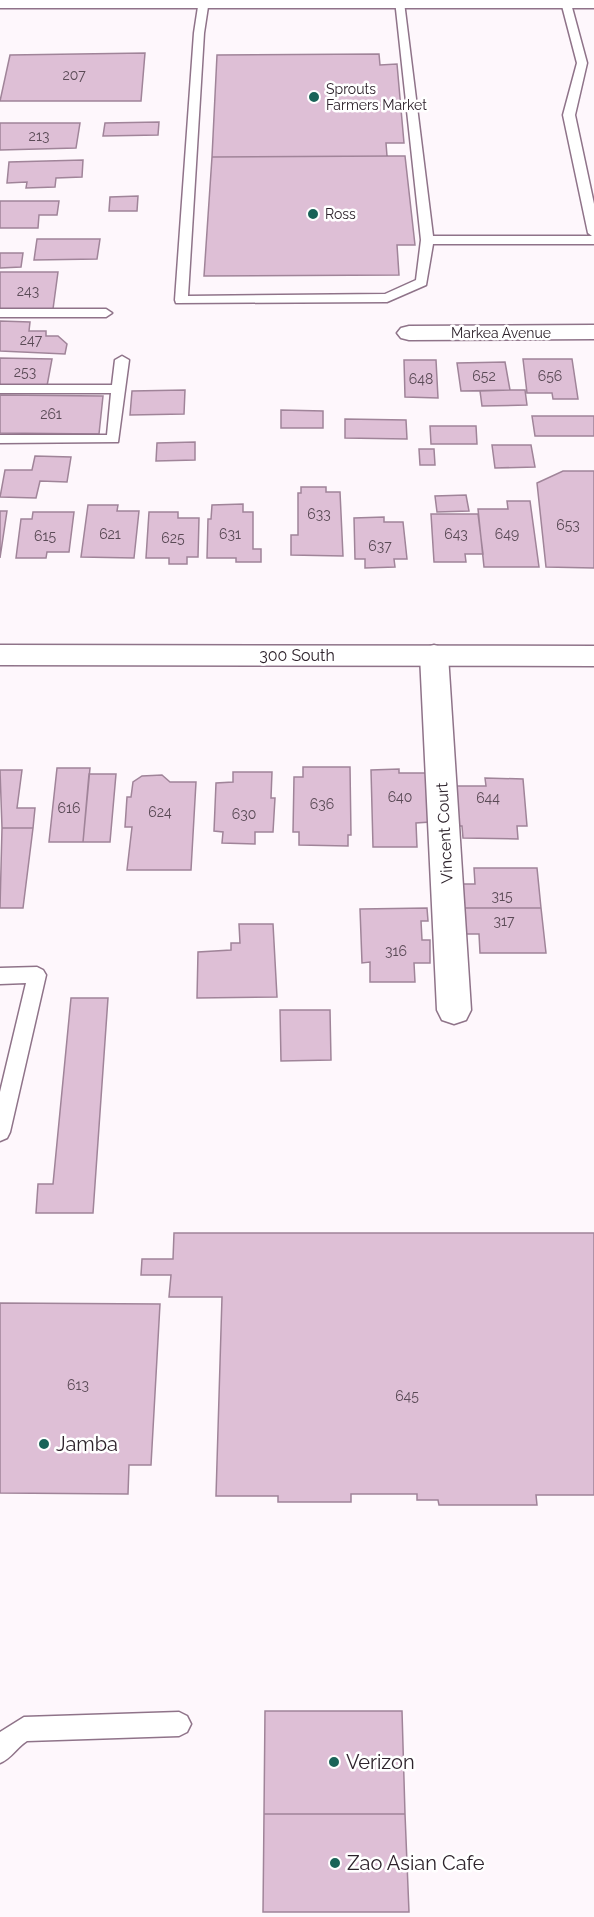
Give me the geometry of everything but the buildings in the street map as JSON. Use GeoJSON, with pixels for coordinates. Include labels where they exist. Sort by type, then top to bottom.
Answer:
{"type":"FeatureCollection","features":[{"type":"Feature","properties":{"kind":"street"},"geometry":{"type":"LineString","coordinates":[[0,2],[594,2]]}},
{"type":"Feature","properties":{"kind":"street","name":"Markea Avenue"},"geometry":{"type":"LineString","coordinates":[[409,333],[594,332]]}},
{"type":"Feature","properties":{"kind":"street","name":"300 South"},"geometry":{"type":"LineString","coordinates":[[0,655],[594,656]]}},
{"type":"Feature","properties":{"kind":"street","name":"Vincent Court"},"geometry":{"type":"LineString","coordinates":[[434,655],[454,1010]]}},
{"type":"Feature","properties":{"kind":"lane"},"geometry":{"type":"LineString","coordinates":[[204,1],[199,33],[182,300],[387,298],[422,282],[427,240],[399,2]]}},
{"type":"Feature","properties":{"kind":"lane"},"geometry":{"type":"LineString","coordinates":[[566,2],[582,63],[569,115],[592,214],[594,233]]}},
{"type":"Feature","properties":{"kind":"lane"},"geometry":{"type":"LineString","coordinates":[[427,240],[594,240]]}},
{"type":"Feature","properties":{"kind":"lane"},"geometry":{"type":"LineString","coordinates":[[0,313],[106,312]]}},
{"type":"Feature","properties":{"kind":"lane"},"geometry":{"type":"LineString","coordinates":[[0,439],[113,439],[122,360]]}},
{"type":"Feature","properties":{"kind":"lane"},"geometry":{"type":"LineString","coordinates":[[0,389],[119,389]]}},
{"type":"Feature","properties":{"kind":"lane"},"geometry":{"type":"LineString","coordinates":[[0,976],[37,975],[0,1132]]}},
{"type":"Feature","properties":{"kind":"lane"},"geometry":{"type":"LineString","coordinates":[[0,1751],[11,1737],[24,1729],[179,1725]]}},
{"type":"Feature","properties":{"kind":"place","name":"Sprouts Farmers Market"},"geometry":{"type":"Point","coordinates":[314,97]}},
{"type":"Feature","properties":{"kind":"place","name":"Ross"},"geometry":{"type":"Point","coordinates":[313,214]}},
{"type":"Feature","properties":{"kind":"place","name":"Jamba"},"geometry":{"type":"Point","coordinates":[44,1444]}},
{"type":"Feature","properties":{"kind":"place","name":"Verizon"},"geometry":{"type":"Point","coordinates":[334,1762]}},
{"type":"Feature","properties":{"kind":"place","name":"Zao Asian Cafe"},"geometry":{"type":"Point","coordinates":[335,1863]}}]}
